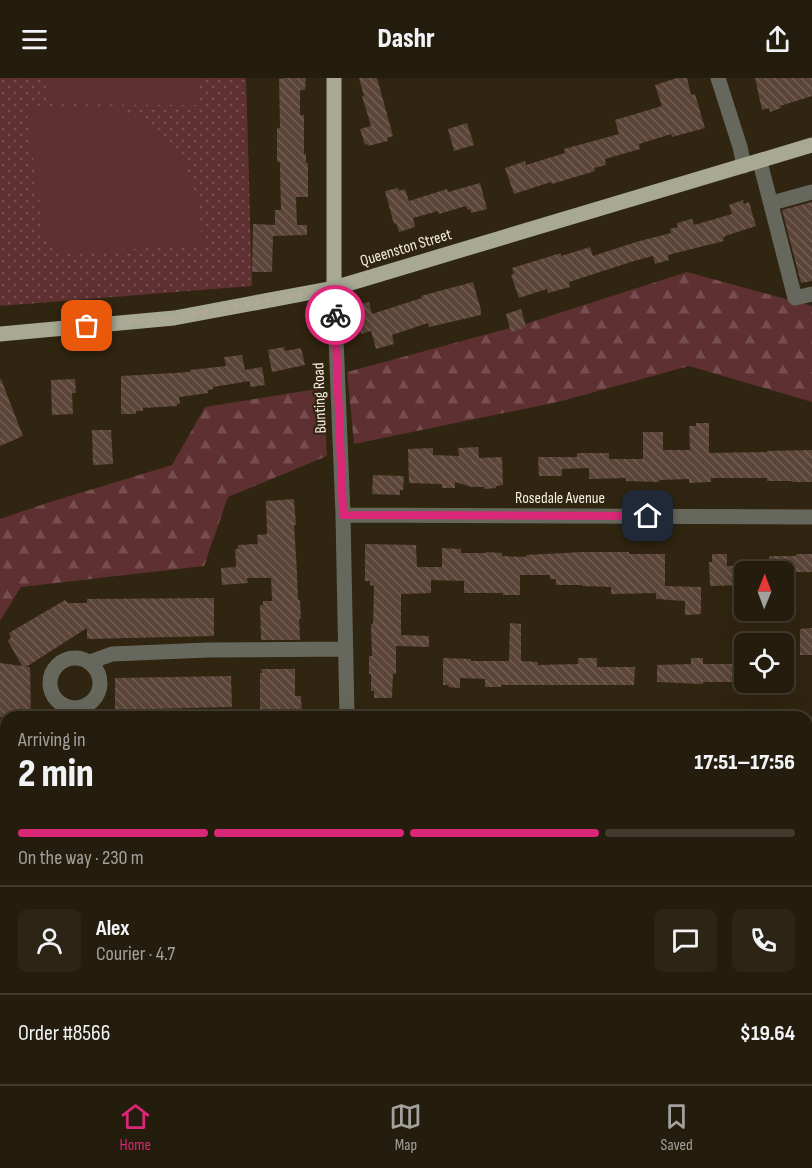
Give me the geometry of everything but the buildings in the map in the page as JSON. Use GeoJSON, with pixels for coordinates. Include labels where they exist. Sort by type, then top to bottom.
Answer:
{"type":"FeatureCollection","features":[{"type":"Feature","properties":{"kind":"main road","name":"Bunting Road"},"geometry":{"type":"LineString","coordinates":[[334,78],[334,288]]}},
{"type":"Feature","properties":{"kind":"main road","name":"Queenston Street"},"geometry":{"type":"LineString","coordinates":[[0,334],[174,318],[334,288],[812,145]]}},
{"type":"Feature","properties":{"kind":"street"},"geometry":{"type":"LineString","coordinates":[[718,78],[744,166]]}},
{"type":"Feature","properties":{"kind":"street"},"geometry":{"type":"LineString","coordinates":[[760,162],[795,298],[812,294]]}},
{"type":"Feature","properties":{"kind":"street"},"geometry":{"type":"LineString","coordinates":[[771,203],[812,192]]}},
{"type":"Feature","properties":{"kind":"street","name":"Bunting Road"},"geometry":{"type":"LineString","coordinates":[[334,288],[343,515],[347,711]]}},
{"type":"Feature","properties":{"kind":"street","name":"Rosedale Avenue"},"geometry":{"type":"LineString","coordinates":[[343,515],[812,517]]}},
{"type":"Feature","properties":{"kind":"street"},"geometry":{"type":"LineString","coordinates":[[90,662],[112,654],[208,650],[346,649]]}},
{"type":"Feature","properties":{"kind":"green space"},"geometry":{"type":"Polygon","coordinates":[[[0,78],[246,78],[252,286],[0,306],[0,78]]]}},
{"type":"Feature","properties":{"kind":"green space"},"geometry":{"type":"Polygon","coordinates":[[[46,78],[197,78],[197,105],[46,104],[46,78]]]}},
{"type":"Feature","properties":{"kind":"green space"},"geometry":{"type":"Polygon","coordinates":[[[26,106],[107,107],[146,120],[179,150],[198,200],[203,245],[61,253],[45,239],[26,106]]]}},
{"type":"Feature","properties":{"kind":"green space"},"geometry":{"type":"Polygon","coordinates":[[[687,272],[812,306],[812,402],[689,366],[562,401],[354,444],[347,372],[525,324],[687,272]]]}},
{"type":"Feature","properties":{"kind":"green space"},"geometry":{"type":"Polygon","coordinates":[[[323,388],[327,456],[228,497],[204,566],[21,587],[0,621],[0,519],[172,465],[205,407],[323,388]]]}},
{"type":"Feature","properties":{"kind":"way so far"},"geometry":{"type":"LineString","coordinates":[[87,326],[174,318],[334,288],[335,315]]}},
{"type":"Feature","properties":{"kind":"route"},"geometry":{"type":"LineString","coordinates":[[335,315],[343,515],[648,516]]}}]}
